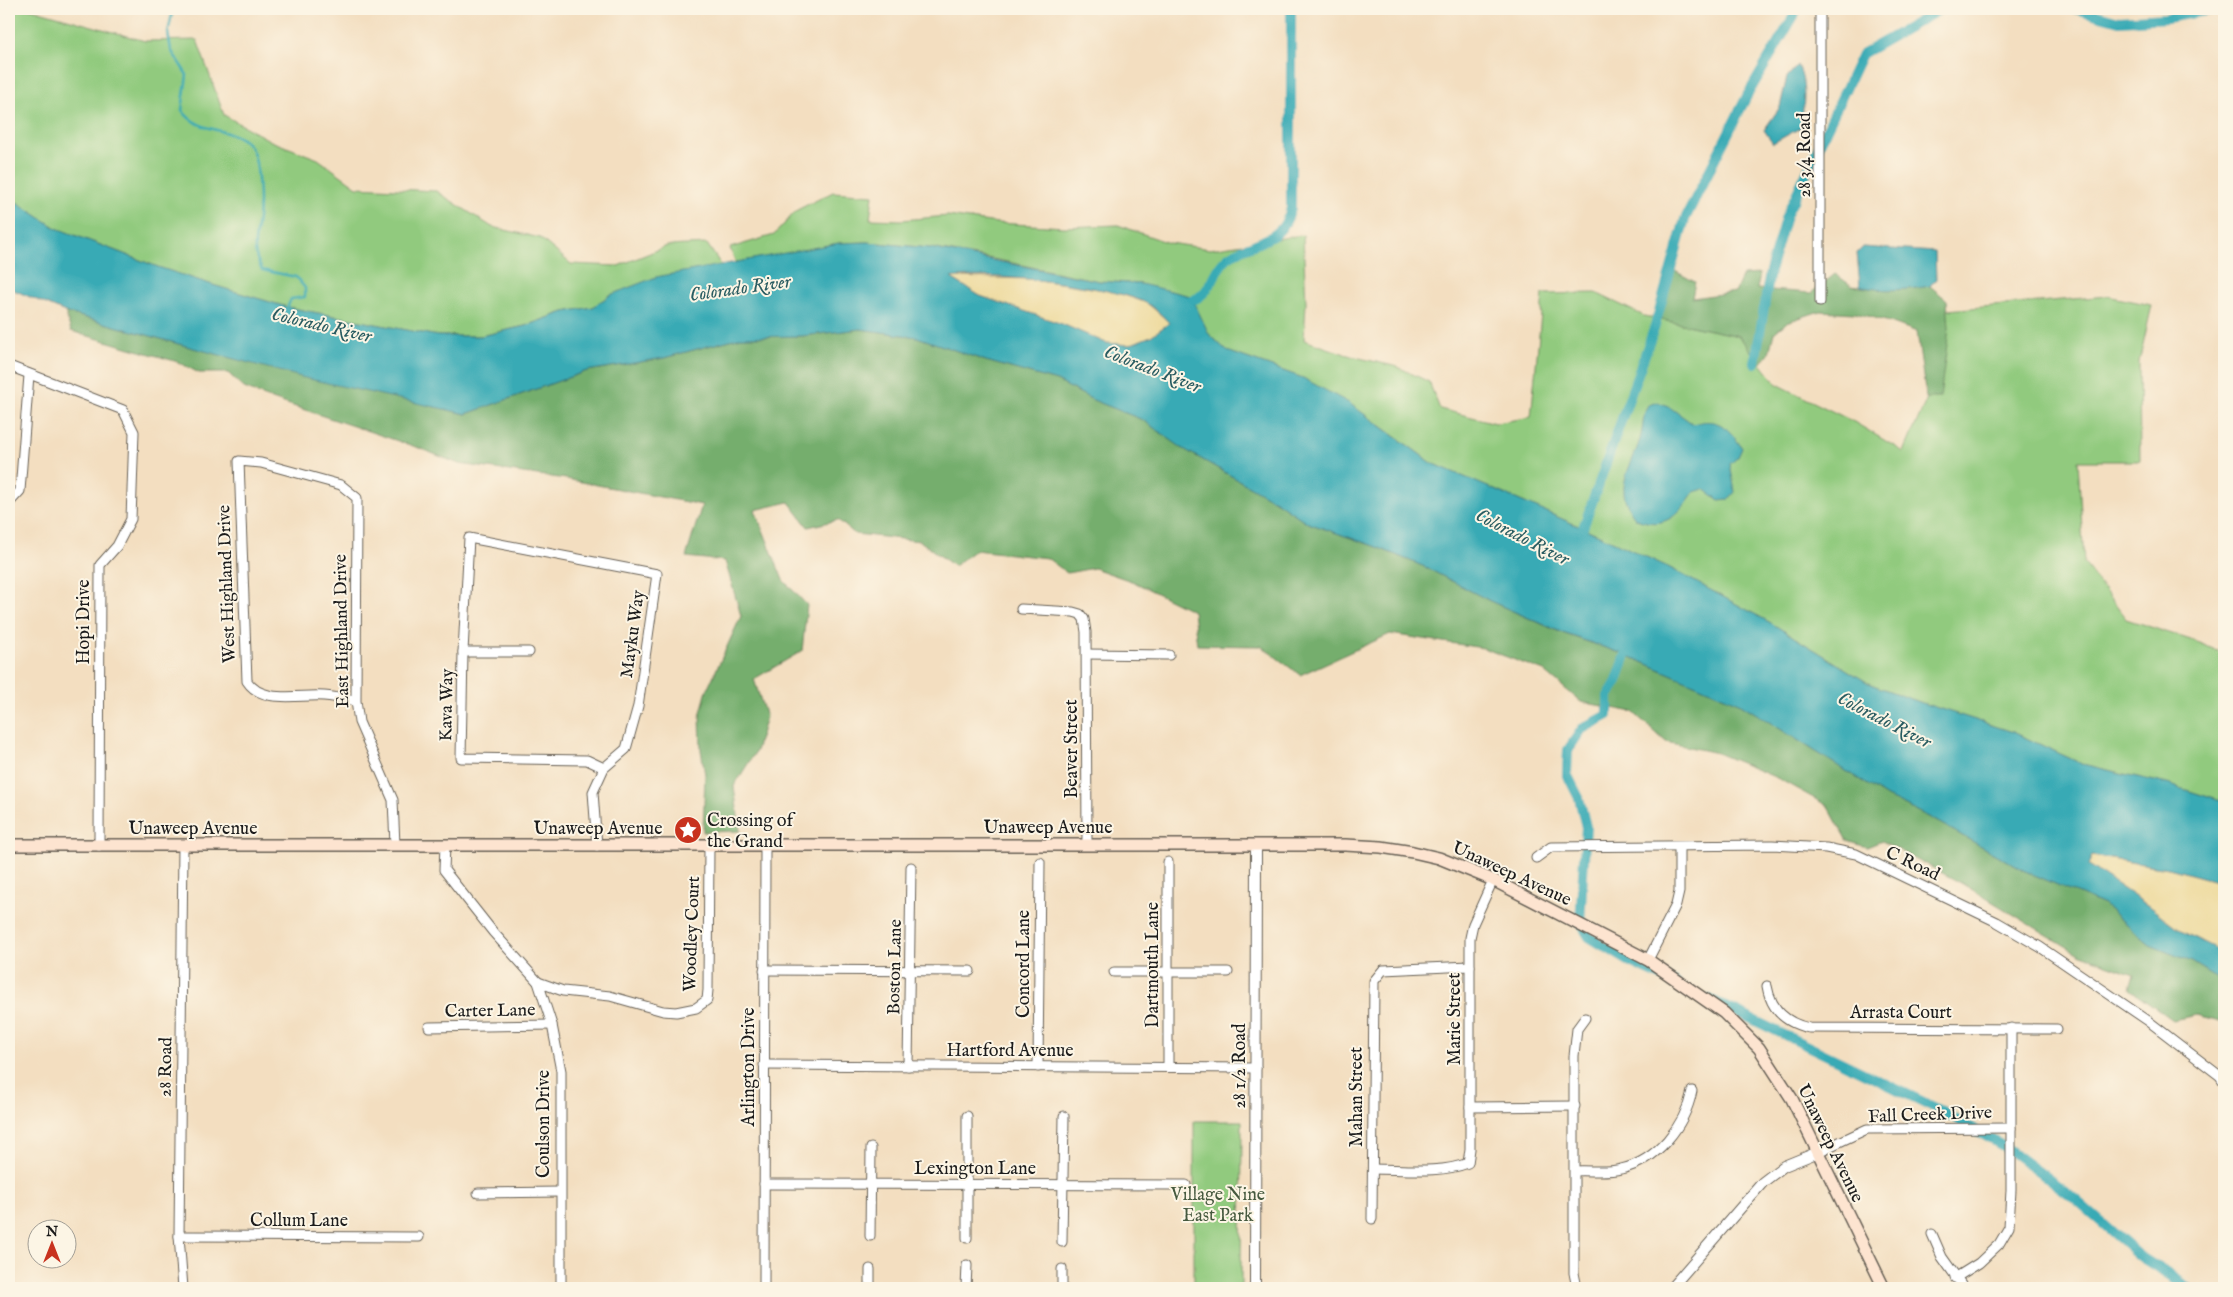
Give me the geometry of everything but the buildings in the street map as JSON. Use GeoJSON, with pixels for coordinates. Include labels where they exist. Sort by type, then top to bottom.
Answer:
{"type":"FeatureCollection","features":[{"type":"Feature","properties":{"kind":"main road","name":"Unaweep Avenue"},"geometry":{"type":"LineString","coordinates":[[9,845],[1256,845],[1381,847],[1439,858],[1493,880],[1648,960],[1724,1012],[1759,1048],[1792,1099],[1816,1153],[1884,1288]]}},
{"type":"Feature","properties":{"kind":"street","name":"28 3/4 Road"},"geometry":{"type":"LineString","coordinates":[[1820,9],[1820,302]]}},
{"type":"Feature","properties":{"kind":"street"},"geometry":{"type":"LineString","coordinates":[[9,366],[29,375],[20,491],[9,503]]}},
{"type":"Feature","properties":{"kind":"street","name":"Hopi Drive"},"geometry":{"type":"LineString","coordinates":[[29,375],[124,410],[134,432],[131,519],[117,546],[100,565],[98,846]]}},
{"type":"Feature","properties":{"kind":"street","name":"East Highland Drive"},"geometry":{"type":"LineString","coordinates":[[239,461],[261,463],[341,485],[357,498],[356,701],[359,722],[387,782],[393,800],[395,845]]}},
{"type":"Feature","properties":{"kind":"street","name":"West Highland Drive"},"geometry":{"type":"LineString","coordinates":[[239,461],[247,682],[252,689],[259,693],[275,696],[325,696],[356,701]]}},
{"type":"Feature","properties":{"kind":"street","name":"Kava Way"},"geometry":{"type":"LineString","coordinates":[[469,538],[463,652],[461,758],[587,760],[604,768]]}},
{"type":"Feature","properties":{"kind":"street","name":"Mayku Way"},"geometry":{"type":"LineString","coordinates":[[469,538],[657,574],[638,706],[631,732],[626,749],[604,768],[593,792],[596,846]]}},
{"type":"Feature","properties":{"kind":"street","name":"Beaver Street"},"geometry":{"type":"LineString","coordinates":[[1021,609],[1073,612],[1080,614],[1085,624],[1087,654],[1087,844]]}},
{"type":"Feature","properties":{"kind":"street"},"geometry":{"type":"LineString","coordinates":[[463,652],[529,652]]}},
{"type":"Feature","properties":{"kind":"street"},"geometry":{"type":"LineString","coordinates":[[1087,654],[1170,655]]}},
{"type":"Feature","properties":{"kind":"street","name":"28 Road"},"geometry":{"type":"LineString","coordinates":[[184,845],[179,1236],[184,1288]]}},
{"type":"Feature","properties":{"kind":"street","name":"Arlington Drive"},"geometry":{"type":"LineString","coordinates":[[764,1288],[765,845]]}},
{"type":"Feature","properties":{"kind":"street","name":"28 1/2 Road"},"geometry":{"type":"LineString","coordinates":[[1255,1288],[1256,845]]}},
{"type":"Feature","properties":{"kind":"street","name":"C Road"},"geometry":{"type":"LineString","coordinates":[[1536,858],[1551,847],[1772,845],[1826,848],[1856,854],[1989,918],[2040,947],[2147,1020],[2220,1076],[2224,1082]]}},
{"type":"Feature","properties":{"kind":"street","name":"Coulson Drive"},"geometry":{"type":"LineString","coordinates":[[444,846],[444,870],[493,932],[538,982],[552,1025],[561,1071],[560,1192],[562,1288]]}},
{"type":"Feature","properties":{"kind":"street","name":"Woodley Court"},"geometry":{"type":"LineString","coordinates":[[538,982],[563,991],[610,996],[663,1011],[676,1012],[696,1008],[706,1000],[708,990],[709,846]]}},
{"type":"Feature","properties":{"kind":"street"},"geometry":{"type":"LineString","coordinates":[[1648,960],[1676,905],[1679,892],[1679,847]]}},
{"type":"Feature","properties":{"kind":"street","name":"Concord Lane"},"geometry":{"type":"LineString","coordinates":[[1038,1067],[1040,862]]}},
{"type":"Feature","properties":{"kind":"street","name":"Dartmouth Lane"},"geometry":{"type":"LineString","coordinates":[[1168,862],[1168,1067]]}},
{"type":"Feature","properties":{"kind":"street","name":"Boston Lane"},"geometry":{"type":"LineString","coordinates":[[908,1066],[911,868]]}},
{"type":"Feature","properties":{"kind":"street","name":"Marie Street"},"geometry":{"type":"LineString","coordinates":[[1372,1169],[1457,1167],[1468,1162],[1470,966],[1473,924],[1493,880]]}},
{"type":"Feature","properties":{"kind":"street","name":"Mahan Street"},"geometry":{"type":"LineString","coordinates":[[1372,1219],[1374,981],[1383,970],[1470,966]]}},
{"type":"Feature","properties":{"kind":"street"},"geometry":{"type":"LineString","coordinates":[[764,970],[970,971]]}},
{"type":"Feature","properties":{"kind":"street"},"geometry":{"type":"LineString","coordinates":[[1114,972],[1228,972]]}},
{"type":"Feature","properties":{"kind":"street","name":"Arrasta Court"},"geometry":{"type":"LineString","coordinates":[[1767,986],[1774,1008],[1785,1019],[1809,1028],[2057,1029]]}},
{"type":"Feature","properties":{"kind":"street"},"geometry":{"type":"LineString","coordinates":[[1576,1288],[1574,1273],[1574,1056],[1577,1029],[1586,1018]]}},
{"type":"Feature","properties":{"kind":"street","name":"Carter Lane"},"geometry":{"type":"LineString","coordinates":[[430,1027],[552,1025]]}},
{"type":"Feature","properties":{"kind":"street"},"geometry":{"type":"LineString","coordinates":[[1955,1278],[1979,1263],[1998,1244],[2009,1227],[2012,1128],[2011,1028]]}},
{"type":"Feature","properties":{"kind":"street","name":"Hartford Avenue"},"geometry":{"type":"LineString","coordinates":[[764,1065],[1256,1068]]}},
{"type":"Feature","properties":{"kind":"street"},"geometry":{"type":"LineString","coordinates":[[1575,1171],[1619,1170],[1648,1159],[1663,1145],[1687,1112],[1692,1091]]}},
{"type":"Feature","properties":{"kind":"street"},"geometry":{"type":"LineString","coordinates":[[1470,1107],[1575,1106]]}},
{"type":"Feature","properties":{"kind":"street"},"geometry":{"type":"LineString","coordinates":[[967,1116],[967,1238]]}},
{"type":"Feature","properties":{"kind":"street"},"geometry":{"type":"LineString","coordinates":[[1062,1242],[1064,1116]]}},
{"type":"Feature","properties":{"kind":"street","name":"Fall Creek Drive"},"geometry":{"type":"LineString","coordinates":[[1671,1288],[1763,1182],[1784,1166],[1866,1129],[2012,1128]]}},
{"type":"Feature","properties":{"kind":"street"},"geometry":{"type":"LineString","coordinates":[[870,1236],[871,1148]]}},
{"type":"Feature","properties":{"kind":"street","name":"Lexington Lane"},"geometry":{"type":"LineString","coordinates":[[764,1184],[1186,1185]]}},
{"type":"Feature","properties":{"kind":"street"},"geometry":{"type":"LineString","coordinates":[[478,1193],[560,1192]]}},
{"type":"Feature","properties":{"kind":"street"},"geometry":{"type":"LineString","coordinates":[[1932,1234],[1955,1278],[1964,1288]]}},
{"type":"Feature","properties":{"kind":"street","name":"Collum Lane"},"geometry":{"type":"LineString","coordinates":[[179,1236],[419,1237]]}},
{"type":"Feature","properties":{"kind":"street"},"geometry":{"type":"LineString","coordinates":[[966,1288],[967,1265]]}},
{"type":"Feature","properties":{"kind":"street"},"geometry":{"type":"LineString","coordinates":[[870,1269],[870,1288]]}},
{"type":"Feature","properties":{"kind":"street"},"geometry":{"type":"LineString","coordinates":[[1062,1269],[1062,1288]]}},
{"type":"Feature","properties":{"kind":"green space"},"geometry":{"type":"Polygon","coordinates":[[[9,9],[32,9],[145,41],[197,40],[224,115],[271,141],[318,159],[357,187],[436,191],[492,227],[540,238],[571,264],[618,266],[667,246],[707,244],[722,266],[695,270],[610,295],[593,307],[564,312],[525,326],[481,336],[438,336],[287,307],[158,267],[56,228],[9,197],[9,9]]]}},
{"type":"Feature","properties":{"kind":"green space"},"geometry":{"type":"Polygon","coordinates":[[[833,192],[873,195],[870,219],[901,220],[948,216],[997,223],[1064,227],[1118,225],[1169,243],[1210,249],[1303,235],[1306,303],[1304,340],[1351,356],[1398,367],[1429,382],[1440,409],[1496,423],[1531,417],[1543,294],[1596,293],[1644,316],[1739,336],[1777,384],[1854,422],[1904,452],[1930,391],[1925,312],[2107,296],[2152,305],[2139,362],[2140,461],[2078,461],[2084,563],[2126,619],[2200,643],[2224,654],[2224,802],[2167,784],[2082,764],[2013,732],[1870,684],[1771,623],[1670,568],[1597,534],[1432,463],[1377,423],[1303,378],[1227,351],[1209,334],[1141,284],[1099,281],[930,248],[867,242],[839,243],[736,264],[730,248],[774,235],[797,210],[833,192]]]}},
{"type":"Feature","properties":{"kind":"green space"},"geometry":{"type":"Polygon","coordinates":[[[1675,271],[1695,282],[1692,298],[1735,292],[1743,275],[1760,274],[1757,289],[1811,293],[1835,274],[1852,286],[1868,288],[1930,286],[1947,300],[1949,328],[1940,398],[1926,398],[1917,332],[1890,322],[1855,313],[1820,311],[1787,322],[1774,333],[1769,353],[1761,364],[1739,336],[1653,318],[1675,271]]]}},
{"type":"Feature","properties":{"kind":"green space"},"geometry":{"type":"Polygon","coordinates":[[[65,312],[186,346],[466,414],[587,371],[664,358],[741,337],[802,336],[860,329],[917,337],[986,361],[1057,381],[1093,400],[1143,420],[1182,448],[1277,502],[1308,523],[1374,546],[1425,567],[1490,601],[1562,633],[1626,655],[1741,704],[1887,797],[1929,817],[2023,870],[2104,905],[2150,945],[2192,962],[2224,982],[2224,1022],[2196,1015],[2173,1020],[2130,989],[2134,974],[2079,954],[1961,883],[1882,841],[1867,847],[1847,841],[1828,806],[1777,778],[1717,753],[1666,742],[1633,712],[1581,702],[1544,671],[1483,648],[1390,634],[1300,675],[1261,646],[1197,645],[1193,611],[1134,582],[1094,568],[1067,573],[1047,558],[975,550],[954,566],[920,541],[855,534],[838,520],[808,527],[789,502],[755,510],[783,580],[807,605],[802,651],[754,679],[766,717],[756,751],[734,786],[740,831],[703,832],[705,775],[701,750],[700,716],[707,690],[741,616],[725,561],[686,557],[702,505],[566,479],[459,464],[419,448],[244,388],[228,373],[199,373],[178,362],[71,331],[65,312]]]}},
{"type":"Feature","properties":{"kind":"green space","name":"Village Nine East Park"},"geometry":{"type":"Polygon","coordinates":[[[1194,1121],[1242,1121],[1241,1288],[1194,1288],[1194,1121]]]}},
{"type":"Feature","properties":{"kind":"sand"},"geometry":{"type":"Polygon","coordinates":[[[950,277],[1032,279],[1112,291],[1147,303],[1170,323],[1151,336],[1129,345],[1106,343],[1062,324],[980,296],[950,277]]]}},
{"type":"Feature","properties":{"kind":"sand"},"geometry":{"type":"Polygon","coordinates":[[[2091,856],[2169,868],[2224,883],[2224,953],[2183,932],[2088,865],[2091,856]]]}},
{"type":"Feature","properties":{"kind":"water"},"geometry":{"type":"Polygon","coordinates":[[[1798,65],[1804,88],[1800,128],[1773,143],[1764,130],[1780,107],[1787,77],[1798,65]]]}},
{"type":"Feature","properties":{"kind":"water","name":"Colorado River"},"geometry":{"type":"Polygon","coordinates":[[[9,197],[56,228],[158,267],[216,286],[287,307],[438,336],[481,336],[525,326],[564,312],[593,307],[610,295],[656,277],[839,243],[867,242],[930,248],[1099,281],[1141,284],[1191,296],[1209,334],[1227,351],[1303,378],[1349,403],[1432,463],[1597,534],[1670,568],[1771,623],[1870,684],[2013,732],[2082,764],[2167,784],[2224,802],[2224,883],[2169,868],[2092,856],[2088,865],[2183,932],[2224,953],[2224,982],[2192,962],[2150,945],[2104,905],[2023,870],[1929,817],[1887,797],[1741,704],[1626,655],[1563,633],[1490,601],[1425,567],[1374,546],[1308,523],[1277,502],[1182,448],[1143,420],[1093,400],[1057,381],[986,361],[917,337],[860,329],[802,336],[741,337],[664,358],[587,371],[466,414],[305,378],[186,346],[65,312],[9,288],[9,197]],[[968,276],[951,278],[980,296],[1062,324],[1106,343],[1129,345],[1151,336],[1169,323],[1146,303],[1107,291],[1019,278],[968,276]]]}},
{"type":"Feature","properties":{"kind":"water"},"geometry":{"type":"Polygon","coordinates":[[[1863,247],[1935,252],[1936,279],[1930,286],[1913,289],[1886,290],[1860,286],[1857,253],[1863,247]]]}},
{"type":"Feature","properties":{"kind":"water"},"geometry":{"type":"Polygon","coordinates":[[[1658,402],[1668,406],[1693,424],[1709,422],[1722,426],[1742,448],[1738,457],[1730,464],[1735,492],[1729,499],[1719,500],[1704,489],[1694,492],[1677,514],[1655,523],[1636,519],[1625,498],[1624,488],[1625,479],[1640,439],[1646,409],[1648,405],[1658,402]]]}},
{"type":"Feature","properties":{"kind":"waterway","name":"Colorado River"},"geometry":{"type":"LineString","coordinates":[[173,9],[168,33],[171,50],[187,75],[182,110],[199,124],[238,137],[246,142],[252,150],[256,164],[258,184],[259,212],[255,244],[258,262],[262,270],[296,277],[305,288],[305,297],[291,299],[287,308]]}},
{"type":"Feature","properties":{"kind":"waterway"},"geometry":{"type":"LineString","coordinates":[[1193,300],[1205,292],[1225,260],[1267,239],[1282,228],[1291,208],[1291,9]]}},
{"type":"Feature","properties":{"kind":"waterway"},"geometry":{"type":"LineString","coordinates":[[1583,528],[1654,329],[1685,219],[1748,94],[1798,9]]}},
{"type":"Feature","properties":{"kind":"waterway"},"geometry":{"type":"LineString","coordinates":[[1755,363],[1770,271],[1786,216],[1862,54],[1941,9]]}},
{"type":"Feature","properties":{"kind":"waterway"},"geometry":{"type":"LineString","coordinates":[[2075,9],[2119,21],[2167,18],[2217,9]]}},
{"type":"Feature","properties":{"kind":"waterway"},"geometry":{"type":"LineString","coordinates":[[1626,655],[1617,681],[1608,696],[1608,715],[1582,729],[1568,750],[1567,774],[1579,798],[1586,827],[1580,922],[1589,937],[1630,962],[1676,983]]}},
{"type":"Feature","properties":{"kind":"waterway"},"geometry":{"type":"LineString","coordinates":[[1710,999],[1942,1111],[2008,1149],[2069,1194],[2141,1257],[2190,1288]]}},
{"type":"Feature","properties":{"kind":"place","name":"Crossing of the Grand"},"geometry":{"type":"Point","coordinates":[688,830]}}]}
